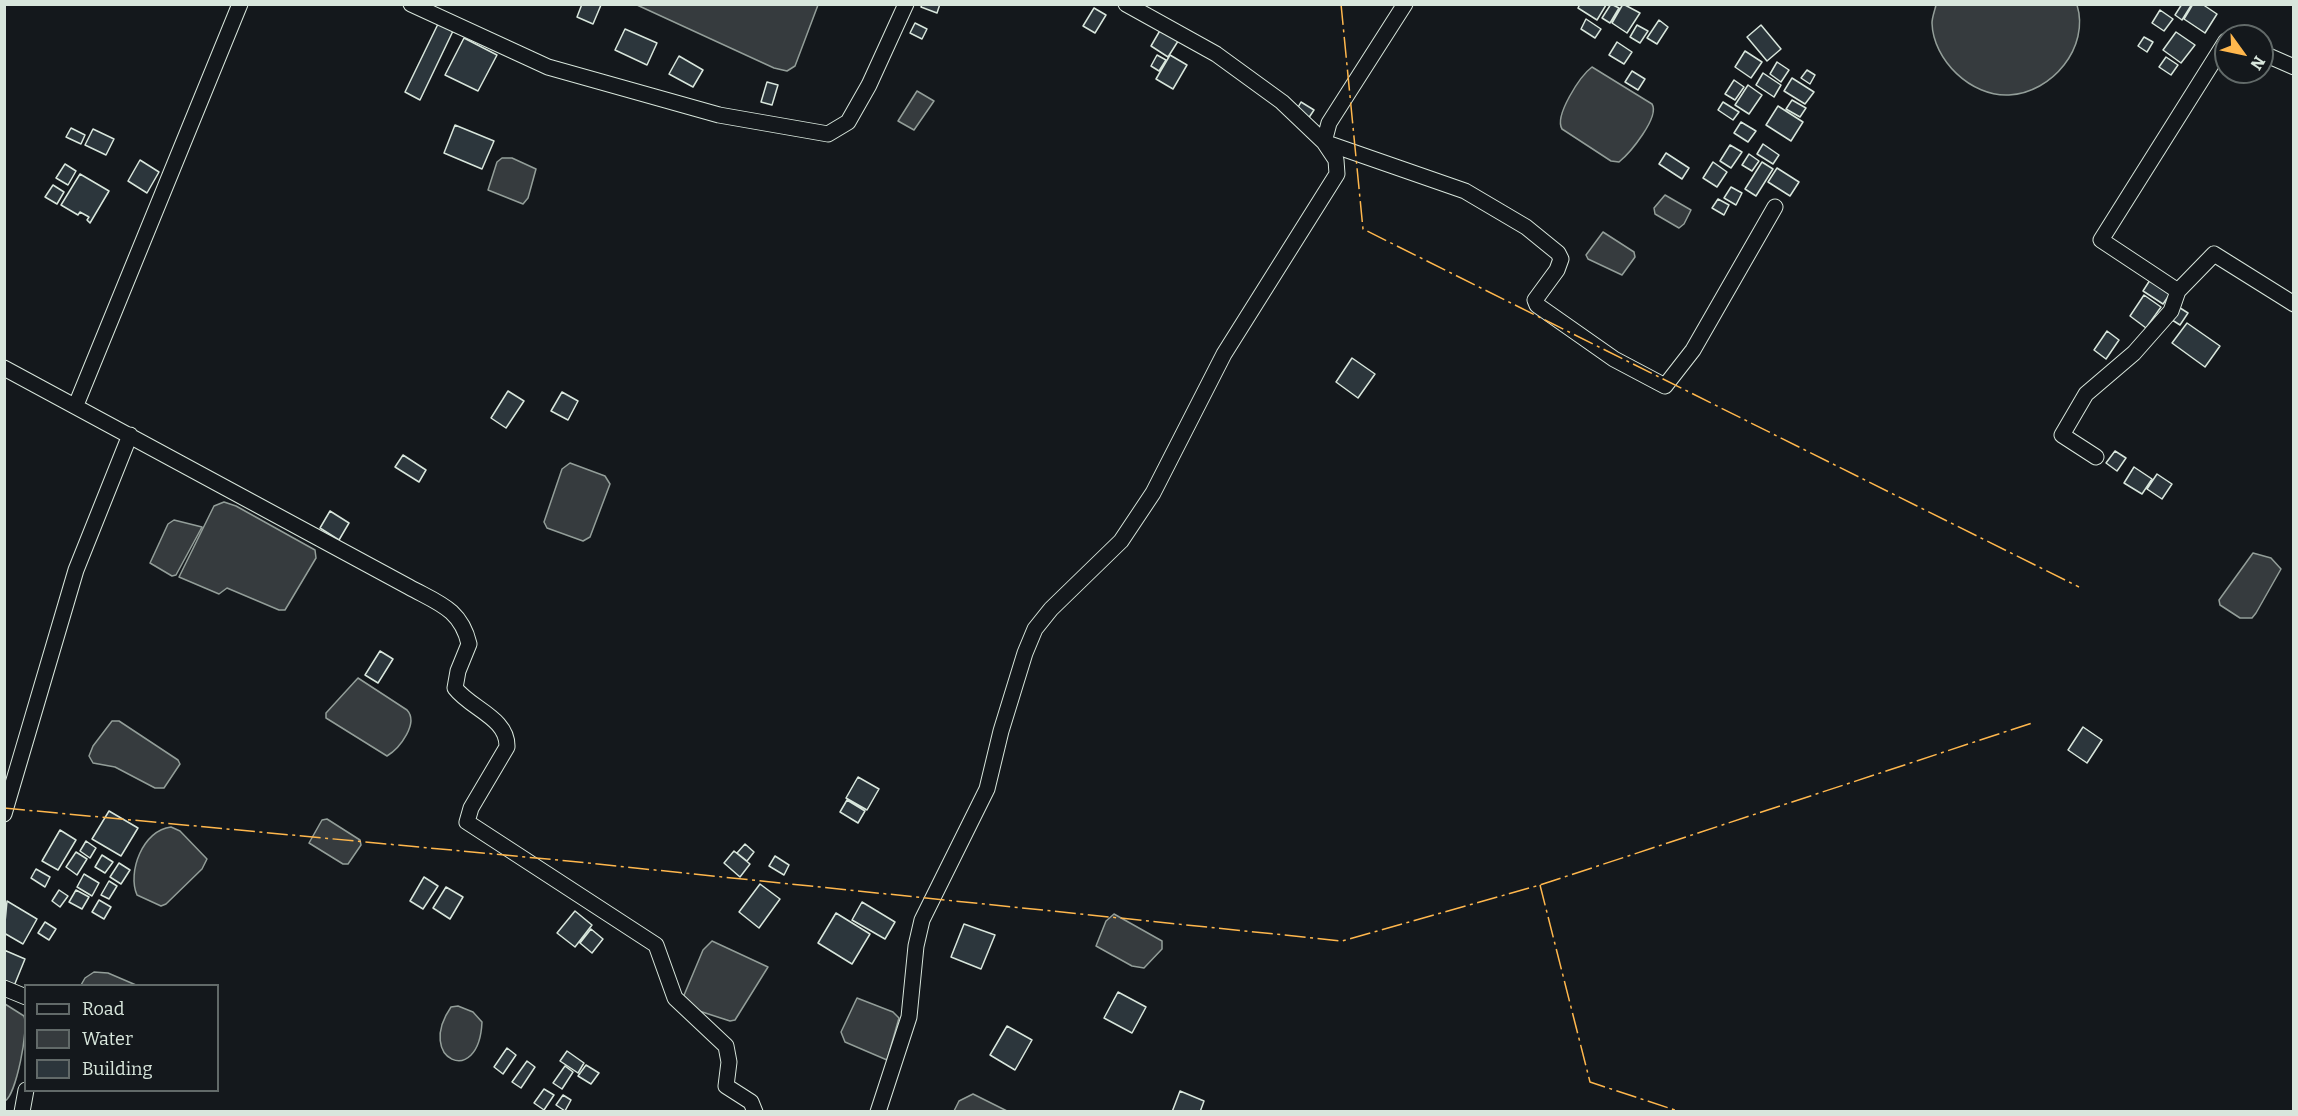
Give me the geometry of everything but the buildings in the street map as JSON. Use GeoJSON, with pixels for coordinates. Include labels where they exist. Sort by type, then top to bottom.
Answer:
{"type":"FeatureCollection","features":[{"type":"Feature","properties":{"kind":"street"},"geometry":{"type":"LineString","coordinates":[[76,405],[240,4]]}},
{"type":"Feature","properties":{"kind":"street"},"geometry":{"type":"LineString","coordinates":[[411,4],[548,67],[719,115],[828,134],[848,122],[874,75],[906,4]]}},
{"type":"Feature","properties":{"kind":"street"},"geometry":{"type":"LineString","coordinates":[[878,1112],[909,1017],[916,946],[922,920],[987,789],[1000,731],[1025,652],[1035,629],[1051,609],[1121,541],[1153,493],[1224,354],[1337,174],[1336,160],[1324,142],[1282,102],[1216,54],[1126,4]]}},
{"type":"Feature","properties":{"kind":"street"},"geometry":{"type":"LineString","coordinates":[[1324,142],[1331,118],[1405,4]]}},
{"type":"Feature","properties":{"kind":"street"},"geometry":{"type":"LineString","coordinates":[[2274,58],[2294,67]]}},
{"type":"Feature","properties":{"kind":"street"},"geometry":{"type":"LineString","coordinates":[[2178,291],[2101,240],[2214,60]]}},
{"type":"Feature","properties":{"kind":"street"},"geometry":{"type":"LineString","coordinates":[[1324,142],[1465,191],[1526,227],[1558,253],[1561,259],[1557,270],[1536,299],[1537,305],[1614,359],[1665,386],[1692,350],[1775,207]]}},
{"type":"Feature","properties":{"kind":"street"},"geometry":{"type":"LineString","coordinates":[[2096,457],[2062,435],[2086,394],[2134,353],[2171,311],[2178,291],[2214,254],[2294,304]]}},
{"type":"Feature","properties":{"kind":"street"},"geometry":{"type":"LineString","coordinates":[[4,368],[409,587],[460,618],[469,644],[458,671],[455,688],[464,700],[499,723],[507,738],[507,747],[471,808],[467,822],[656,945],[675,998],[726,1046],[729,1062],[726,1086],[751,1102],[755,1112]]}},
{"type":"Feature","properties":{"kind":"street"},"geometry":{"type":"LineString","coordinates":[[4,814],[76,570],[130,435]]}},
{"type":"Feature","properties":{"kind":"street"},"geometry":{"type":"LineString","coordinates":[[4,988],[24,996]]}},
{"type":"Feature","properties":{"kind":"street"},"geometry":{"type":"LineString","coordinates":[[22,1112],[26,1092]]}},
{"type":"Feature","properties":{"kind":"water"},"geometry":{"type":"Polygon","coordinates":[[[637,5],[818,5],[795,66],[787,71],[774,68],[637,5]]]}},
{"type":"Feature","properties":{"kind":"water"},"geometry":{"type":"Polygon","coordinates":[[[1936,5],[2077,5],[2080,21],[2078,36],[2073,51],[2053,77],[2025,92],[2009,95],[1995,94],[1968,83],[1947,63],[1934,37],[1932,21],[1936,5]]]}},
{"type":"Feature","properties":{"kind":"water"},"geometry":{"type":"Polygon","coordinates":[[[1592,67],[1652,104],[1652,117],[1648,126],[1619,162],[1611,161],[1562,129],[1560,123],[1565,106],[1575,87],[1592,67]]]}},
{"type":"Feature","properties":{"kind":"water"},"geometry":{"type":"Polygon","coordinates":[[[917,91],[934,101],[914,130],[898,121],[917,91]]]}},
{"type":"Feature","properties":{"kind":"water"},"geometry":{"type":"Polygon","coordinates":[[[502,158],[512,158],[536,169],[528,198],[523,204],[488,190],[497,162],[502,158]]]}},
{"type":"Feature","properties":{"kind":"water"},"geometry":{"type":"Polygon","coordinates":[[[1665,195],[1691,210],[1684,224],[1679,228],[1655,214],[1654,208],[1665,195]]]}},
{"type":"Feature","properties":{"kind":"water"},"geometry":{"type":"Polygon","coordinates":[[[1603,232],[1634,252],[1635,257],[1622,275],[1588,259],[1586,255],[1603,232]]]}},
{"type":"Feature","properties":{"kind":"water"},"geometry":{"type":"Polygon","coordinates":[[[570,463],[605,476],[610,484],[590,537],[583,541],[547,528],[544,522],[562,469],[570,463]]]}},
{"type":"Feature","properties":{"kind":"water"},"geometry":{"type":"Polygon","coordinates":[[[224,502],[236,506],[315,550],[316,558],[285,610],[279,610],[227,588],[219,594],[179,577],[214,506],[224,502]]]}},
{"type":"Feature","properties":{"kind":"water"},"geometry":{"type":"Polygon","coordinates":[[[174,520],[202,527],[176,575],[172,576],[150,563],[168,524],[174,520]]]}},
{"type":"Feature","properties":{"kind":"water"},"geometry":{"type":"Polygon","coordinates":[[[2253,553],[2271,558],[2281,569],[2252,618],[2240,618],[2220,605],[2219,600],[2253,553]]]}},
{"type":"Feature","properties":{"kind":"water"},"geometry":{"type":"Polygon","coordinates":[[[358,678],[407,710],[410,715],[411,722],[406,735],[387,756],[326,718],[326,713],[358,678]]]}},
{"type":"Feature","properties":{"kind":"water"},"geometry":{"type":"Polygon","coordinates":[[[112,721],[119,721],[178,760],[180,764],[164,788],[155,788],[115,767],[93,763],[89,756],[93,746],[112,721]]]}},
{"type":"Feature","properties":{"kind":"water"},"geometry":{"type":"Polygon","coordinates":[[[327,819],[360,840],[361,845],[348,864],[343,864],[309,843],[322,820],[327,819]]]}},
{"type":"Feature","properties":{"kind":"water"},"geometry":{"type":"Polygon","coordinates":[[[171,827],[180,831],[207,859],[202,869],[166,904],[161,906],[137,895],[134,875],[145,844],[161,830],[171,827]]]}},
{"type":"Feature","properties":{"kind":"water"},"geometry":{"type":"Polygon","coordinates":[[[1114,914],[1162,941],[1162,949],[1144,968],[1132,966],[1096,946],[1106,921],[1114,914]]]}},
{"type":"Feature","properties":{"kind":"water"},"geometry":{"type":"Polygon","coordinates":[[[712,941],[768,967],[735,1020],[730,1021],[693,1009],[682,1000],[703,950],[712,941]]]}},
{"type":"Feature","properties":{"kind":"water"},"geometry":{"type":"Polygon","coordinates":[[[94,972],[108,973],[134,984],[82,984],[85,978],[94,972]]]}},
{"type":"Feature","properties":{"kind":"water"},"geometry":{"type":"Polygon","coordinates":[[[857,998],[893,1012],[899,1018],[887,1060],[845,1042],[841,1032],[857,998]]]}},
{"type":"Feature","properties":{"kind":"water"},"geometry":{"type":"Polygon","coordinates":[[[5,1004],[24,1016],[24,1040],[17,1075],[5,1101],[5,1004]]]}},
{"type":"Feature","properties":{"kind":"water"},"geometry":{"type":"Polygon","coordinates":[[[458,1006],[473,1012],[482,1022],[478,1043],[471,1055],[461,1060],[452,1059],[444,1052],[440,1041],[442,1025],[451,1007],[458,1006]]]}},
{"type":"Feature","properties":{"kind":"water"},"geometry":{"type":"Polygon","coordinates":[[[973,1094],[1007,1111],[954,1111],[959,1101],[973,1094]]]}},
{"type":"Feature","properties":{"kind":"power"},"geometry":{"type":"LineString","coordinates":[[1341,4],[1363,229],[2079,587]]}},
{"type":"Feature","properties":{"kind":"power"},"geometry":{"type":"LineString","coordinates":[[4,808],[568,861],[1342,941],[1540,885],[2035,722]]}},
{"type":"Feature","properties":{"kind":"power"},"geometry":{"type":"LineString","coordinates":[[1540,885],[1590,1082],[1681,1112]]}}]}
